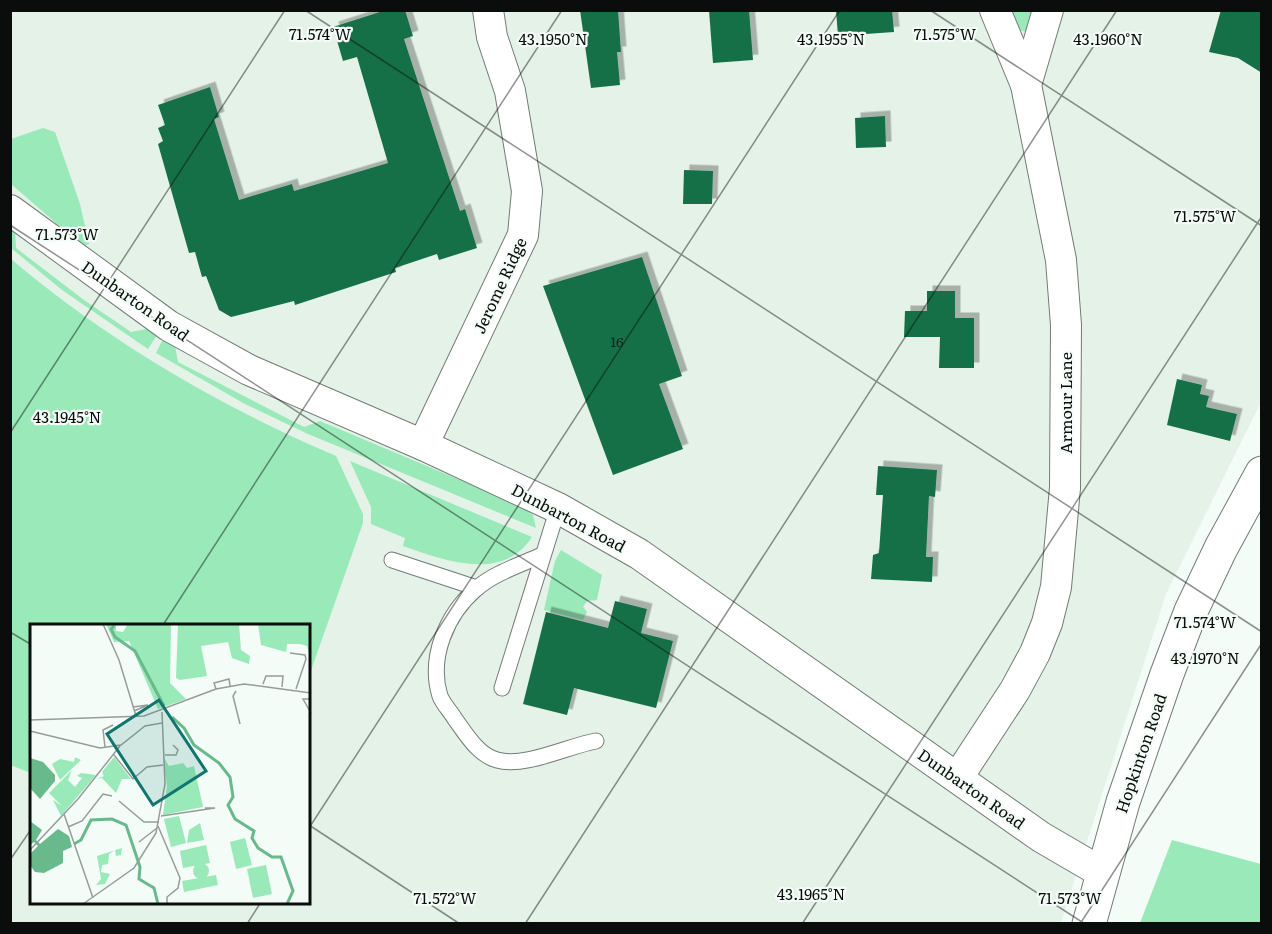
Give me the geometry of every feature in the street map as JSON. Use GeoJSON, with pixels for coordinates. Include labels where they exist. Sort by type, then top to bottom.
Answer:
{"type":"FeatureCollection","features":[{"type":"Feature","properties":{"kind":"main road","name":"Hopkinton Road"},"geometry":{"type":"LineString","coordinates":[[1089,924],[1101,872],[1126,791],[1191,611],[1232,523],[1254,503],[1262,473]]}},
{"type":"Feature","properties":{"kind":"street","name":"Jerome Ridge"},"geometry":{"type":"LineString","coordinates":[[423,445],[523,235],[527,191],[510,91],[492,37],[488,10]]}},
{"type":"Feature","properties":{"kind":"street"},"geometry":{"type":"LineString","coordinates":[[995,10],[1026,85]]}},
{"type":"Feature","properties":{"kind":"street","name":"Armour Lane"},"geometry":{"type":"LineString","coordinates":[[958,777],[1015,690],[1035,653],[1047,623],[1056,587],[1062,539],[1065,489],[1064,303],[1060,260],[1026,85],[1048,10]]}},
{"type":"Feature","properties":{"kind":"street","name":"Dunbarton Road"},"geometry":{"type":"LineString","coordinates":[[10,210],[168,327],[249,370],[423,445],[558,508],[639,554],[1041,837],[1101,872]]}},
{"type":"Feature","properties":{"kind":"lane"},"geometry":{"type":"LineString","coordinates":[[502,688],[558,508]]}},
{"type":"Feature","properties":{"kind":"lane"},"geometry":{"type":"LineString","coordinates":[[542,555],[477,588],[451,618],[437,655],[440,698],[471,740],[483,753],[497,760],[513,762],[596,741]]}},
{"type":"Feature","properties":{"kind":"lane"},"geometry":{"type":"LineString","coordinates":[[392,560],[477,588]]}},
{"type":"Feature","properties":{"kind":"shaded area"},"geometry":{"type":"Polygon","coordinates":[[[10,11],[1261,11],[1261,402],[1166,594],[1061,923],[11,923],[10,11]]]}},
{"type":"Feature","properties":{"kind":"green space"},"geometry":{"type":"Polygon","coordinates":[[[1004,11],[1034,11],[1026,32],[1012,28],[1004,11]]]}},
{"type":"Feature","properties":{"kind":"green space"},"geometry":{"type":"Polygon","coordinates":[[[43,128],[55,132],[80,204],[89,244],[84,246],[11,184],[11,139],[43,128]]]}},
{"type":"Feature","properties":{"kind":"green space"},"geometry":{"type":"Polygon","coordinates":[[[10,227],[15,230],[16,248],[84,300],[131,332],[147,329],[157,335],[148,349],[62,290],[11,248],[10,227]]]}},
{"type":"Feature","properties":{"kind":"green space"},"geometry":{"type":"Polygon","coordinates":[[[11,259],[86,317],[166,370],[249,416],[336,456],[363,514],[363,523],[310,673],[310,624],[30,624],[30,773],[10,765],[11,259]]]}},
{"type":"Feature","properties":{"kind":"green space"},"geometry":{"type":"Polygon","coordinates":[[[163,339],[175,346],[178,362],[304,427],[320,421],[524,507],[533,515],[536,528],[308,434],[245,404],[156,353],[163,339]]]}},
{"type":"Feature","properties":{"kind":"green space"},"geometry":{"type":"Polygon","coordinates":[[[350,461],[532,537],[519,551],[505,560],[489,564],[453,561],[403,546],[405,538],[371,524],[371,507],[350,461]]]}},
{"type":"Feature","properties":{"kind":"green space"},"geometry":{"type":"Polygon","coordinates":[[[561,550],[602,575],[597,600],[587,601],[583,607],[587,612],[583,620],[544,610],[555,561],[561,550]]]}},
{"type":"Feature","properties":{"kind":"green space"},"geometry":{"type":"Polygon","coordinates":[[[1172,840],[1261,864],[1261,923],[1140,923],[1172,840]]]}},
{"type":"Feature","properties":{"kind":"building"},"geometry":{"type":"Polygon","coordinates":[[[386,10],[405,10],[413,36],[404,39],[460,211],[465,209],[477,248],[439,260],[437,254],[395,268],[396,272],[295,305],[294,301],[231,317],[219,310],[206,276],[202,277],[195,252],[189,253],[158,144],[163,141],[158,128],[165,125],[158,105],[210,87],[219,117],[214,119],[239,200],[292,184],[294,191],[388,163],[357,57],[343,61],[333,27],[386,10]]]}},
{"type":"Feature","properties":{"kind":"building"},"geometry":{"type":"Polygon","coordinates":[[[580,10],[618,10],[621,52],[617,52],[620,85],[591,88],[580,10]]]}},
{"type":"Feature","properties":{"kind":"building"},"geometry":{"type":"Polygon","coordinates":[[[709,10],[749,10],[753,60],[713,63],[709,10]]]}},
{"type":"Feature","properties":{"kind":"building"},"geometry":{"type":"Polygon","coordinates":[[[836,10],[892,10],[894,32],[838,36],[836,10]]]}},
{"type":"Feature","properties":{"kind":"building"},"geometry":{"type":"Polygon","coordinates":[[[1221,10],[1262,10],[1262,73],[1238,58],[1209,52],[1221,10]]]}},
{"type":"Feature","properties":{"kind":"building"},"geometry":{"type":"Polygon","coordinates":[[[885,116],[886,147],[856,148],[855,118],[885,116]]]}},
{"type":"Feature","properties":{"kind":"building"},"geometry":{"type":"Polygon","coordinates":[[[684,170],[713,171],[712,204],[683,204],[684,170]]]}},
{"type":"Feature","properties":{"kind":"building"},"geometry":{"type":"Polygon","coordinates":[[[642,257],[682,376],[659,384],[683,449],[613,475],[543,286],[642,257]]]}},
{"type":"Feature","properties":{"kind":"building"},"geometry":{"type":"Polygon","coordinates":[[[927,291],[955,291],[955,318],[974,318],[974,368],[939,368],[940,337],[904,337],[905,311],[927,311],[927,291]]]}},
{"type":"Feature","properties":{"kind":"building"},"geometry":{"type":"Polygon","coordinates":[[[1177,379],[1202,385],[1200,394],[1209,396],[1206,407],[1237,414],[1230,441],[1167,425],[1177,379]]]}},
{"type":"Feature","properties":{"kind":"building"},"geometry":{"type":"Polygon","coordinates":[[[878,466],[937,470],[935,497],[929,496],[926,557],[933,557],[932,582],[871,579],[873,555],[879,553],[883,495],[876,495],[878,466]]]}},
{"type":"Feature","properties":{"kind":"building"},"geometry":{"type":"Polygon","coordinates":[[[615,601],[647,609],[641,633],[673,641],[656,708],[574,688],[567,715],[523,704],[546,612],[608,628],[615,601]]]}}]}
